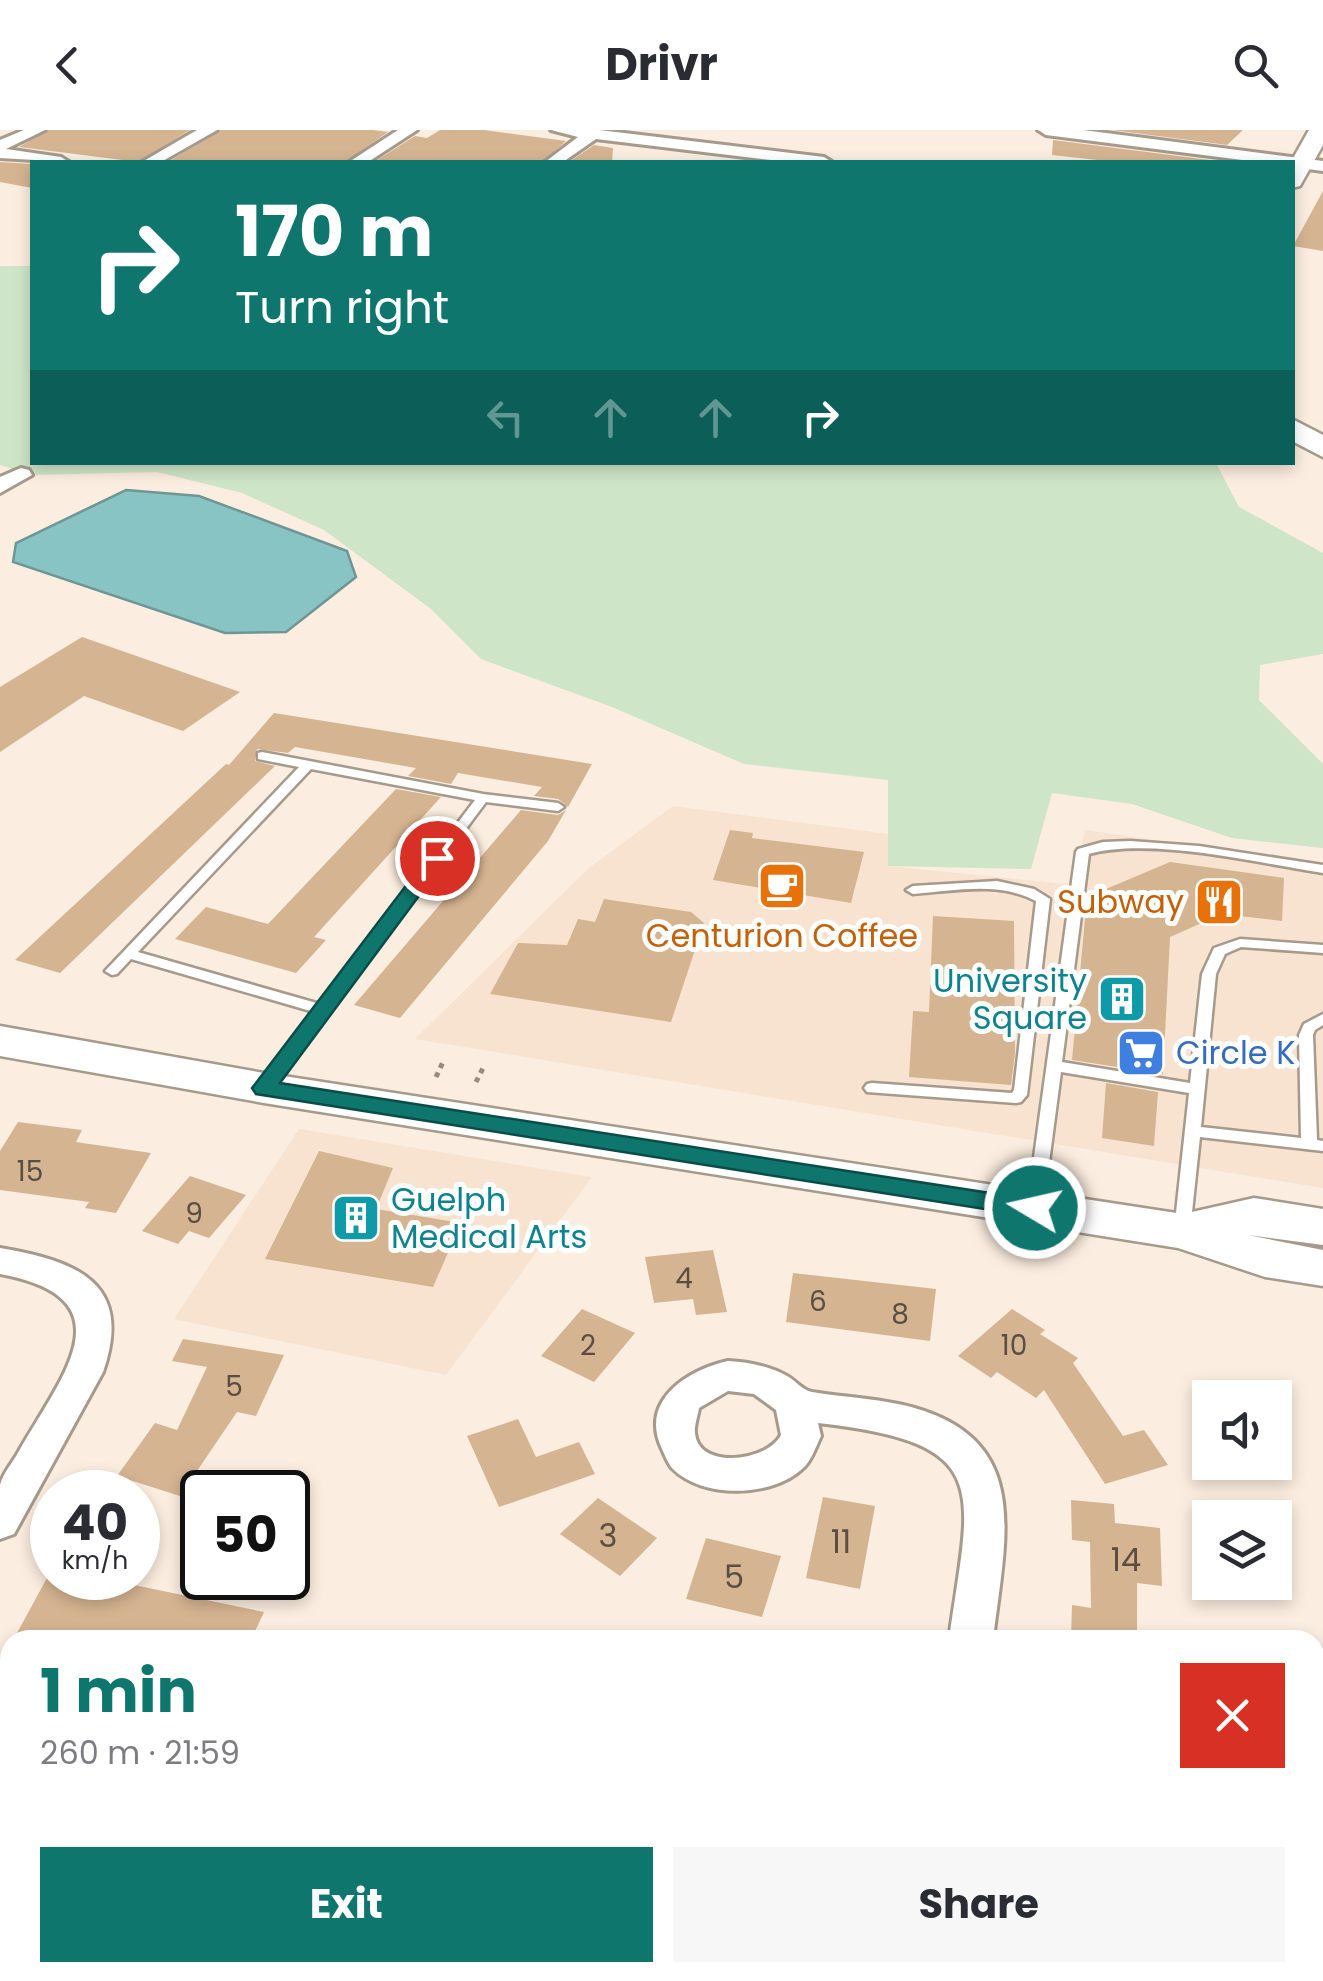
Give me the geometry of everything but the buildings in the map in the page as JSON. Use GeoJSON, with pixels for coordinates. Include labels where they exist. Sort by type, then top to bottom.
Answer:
{"type":"FeatureCollection","features":[{"type":"Feature","properties":{"kind":"main road"},"geometry":{"type":"LineString","coordinates":[[1306,170],[1320,130]]}},
{"type":"Feature","properties":{"kind":"main road"},"geometry":{"type":"LineString","coordinates":[[1295,430],[1323,448]]}},
{"type":"Feature","properties":{"kind":"main road"},"geometry":{"type":"LineString","coordinates":[[1295,454],[1323,471]]}},
{"type":"Feature","properties":{"kind":"main road"},"geometry":{"type":"LineString","coordinates":[[0,1041],[264,1088],[1182,1231],[1265,1259],[1323,1268]]}},
{"type":"Feature","properties":{"kind":"main road"},"geometry":{"type":"LineString","coordinates":[[1182,1231],[1254,1216],[1323,1227]]}},
{"type":"Feature","properties":{"kind":"street"},"geometry":{"type":"LineString","coordinates":[[0,150],[37,130]]}},
{"type":"Feature","properties":{"kind":"street"},"geometry":{"type":"LineString","coordinates":[[154,160],[208,130]]}},
{"type":"Feature","properties":{"kind":"street"},"geometry":{"type":"LineString","coordinates":[[360,160],[410,130]]}},
{"type":"Feature","properties":{"kind":"street"},"geometry":{"type":"LineString","coordinates":[[560,130],[790,160]]}},
{"type":"Feature","properties":{"kind":"street"},"geometry":{"type":"LineString","coordinates":[[667,142],[682,130]]}},
{"type":"Feature","properties":{"kind":"street"},"geometry":{"type":"LineString","coordinates":[[1046,130],[1271,154]]}},
{"type":"Feature","properties":{"kind":"street"},"geometry":{"type":"LineString","coordinates":[[556,160],[593,134]]}},
{"type":"Feature","properties":{"kind":"street"},"geometry":{"type":"LineString","coordinates":[[0,150],[51,160]]}},
{"type":"Feature","properties":{"kind":"street"},"geometry":{"type":"LineString","coordinates":[[0,1261],[46,1268],[66,1278],[82,1292],[97,1328],[94,1349],[84,1372],[0,1522]]}},
{"type":"Feature","properties":{"kind":"street"},"geometry":{"type":"LineString","coordinates":[[794,1405],[914,1423],[942,1436],[965,1454],[985,1495],[972,1630]]}},
{"type":"Feature","properties":{"kind":"lane"},"geometry":{"type":"LineString","coordinates":[[262,756],[483,798],[558,807]]}},
{"type":"Feature","properties":{"kind":"lane"},"geometry":{"type":"LineString","coordinates":[[112,971],[309,764]]}},
{"type":"Feature","properties":{"kind":"lane"},"geometry":{"type":"LineString","coordinates":[[264,1088],[483,798]]}},
{"type":"Feature","properties":{"kind":"lane"},"geometry":{"type":"LineString","coordinates":[[1035,1208],[1082,852],[1098,844],[1117,845],[1323,869]]}},
{"type":"Feature","properties":{"kind":"lane"},"geometry":{"type":"LineString","coordinates":[[872,1088],[1016,1098],[1022,1092],[1043,900],[1030,890],[1008,886],[914,890]]}},
{"type":"Feature","properties":{"kind":"lane"},"geometry":{"type":"LineString","coordinates":[[1182,1231],[1209,974],[1218,951],[1240,943],[1323,949]]}},
{"type":"Feature","properties":{"kind":"lane"},"geometry":{"type":"LineString","coordinates":[[130,954],[321,1009]]}},
{"type":"Feature","properties":{"kind":"lane"},"geometry":{"type":"LineString","coordinates":[[1193,1131],[1316,1145],[1306,1035],[1309,1027],[1323,1019]]}},
{"type":"Feature","properties":{"kind":"lane"},"geometry":{"type":"LineString","coordinates":[[1054,1066],[1197,1089]]}},
{"type":"Feature","properties":{"kind":"path"},"geometry":{"type":"LineString","coordinates":[[436,1077],[443,1062]]}},
{"type":"Feature","properties":{"kind":"path"},"geometry":{"type":"LineString","coordinates":[[476,1082],[483,1068]]}},
{"type":"Feature","properties":{"kind":"shaded area"},"geometry":{"type":"Polygon","coordinates":[[[673,806],[888,834],[889,866],[1074,885],[1085,830],[1323,864],[1323,1188],[415,1039],[589,868],[673,806]]]}},
{"type":"Feature","properties":{"kind":"shaded area"},"geometry":{"type":"Polygon","coordinates":[[[299,1129],[592,1177],[446,1375],[174,1319],[299,1129]]]}},
{"type":"Feature","properties":{"kind":"green space"},"geometry":{"type":"Polygon","coordinates":[[[0,266],[30,266],[30,465],[1217,465],[1239,507],[1323,553],[1323,654],[1260,665],[1259,700],[1323,764],[1323,848],[1232,838],[1132,804],[1052,793],[1031,869],[888,866],[888,780],[744,764],[612,707],[481,659],[431,609],[324,530],[242,493],[157,472],[32,475],[0,465],[0,266]]]}},
{"type":"Feature","properties":{"kind":"water"},"geometry":{"type":"Polygon","coordinates":[[[126,490],[199,496],[347,551],[356,577],[286,632],[225,633],[13,562],[16,543],[126,490]]]}},
{"type":"Feature","properties":{"kind":"place","name":"Centurion Coffee"},"geometry":{"type":"Point","coordinates":[782,886]}},
{"type":"Feature","properties":{"kind":"place","name":"Subway"},"geometry":{"type":"Point","coordinates":[1219,902]}},
{"type":"Feature","properties":{"kind":"place","name":"University Square"},"geometry":{"type":"Point","coordinates":[1122,999]}},
{"type":"Feature","properties":{"kind":"place","name":"Circle K"},"geometry":{"type":"Point","coordinates":[1141,1053]}},
{"type":"Feature","properties":{"kind":"place","name":"Guelph Medical Arts"},"geometry":{"type":"Point","coordinates":[356,1218]}},
{"type":"Feature","properties":{"kind":"route"},"geometry":{"type":"LineString","coordinates":[[437,858],[264,1088],[1035,1208]]}}]}
